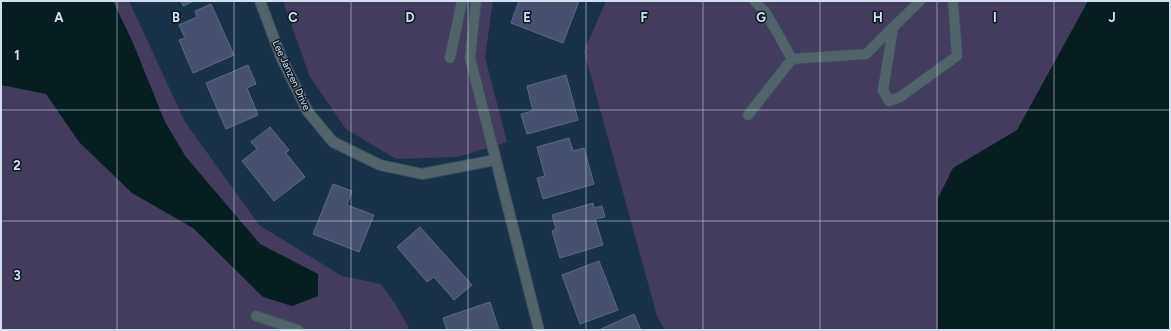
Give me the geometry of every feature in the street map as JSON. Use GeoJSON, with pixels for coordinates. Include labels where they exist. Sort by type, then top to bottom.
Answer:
{"type":"FeatureCollection","features":[{"type":"Feature","properties":{"kind":"street","name":"Lee Janzen Drive"},"geometry":{"type":"LineString","coordinates":[[260,1],[282,57],[308,112],[333,142],[380,165],[422,174],[495,160]]}},
{"type":"Feature","properties":{"kind":"street"},"geometry":{"type":"LineString","coordinates":[[450,58],[462,1]]}},
{"type":"Feature","properties":{"kind":"street"},"geometry":{"type":"LineString","coordinates":[[476,1],[470,58],[539,330]]}},
{"type":"Feature","properties":{"kind":"street"},"geometry":{"type":"LineString","coordinates":[[755,1],[766,13],[792,59]]}},
{"type":"Feature","properties":{"kind":"street"},"geometry":{"type":"LineString","coordinates":[[748,114],[792,59],[866,54],[920,1]]}},
{"type":"Feature","properties":{"kind":"street"},"geometry":{"type":"LineString","coordinates":[[893,28],[882,90],[889,101],[900,97],[957,56],[952,1]]}},
{"type":"Feature","properties":{"kind":"street"},"geometry":{"type":"LineString","coordinates":[[256,316],[298,330]]}},
{"type":"Feature","properties":{"kind":"shaded area"},"geometry":{"type":"Polygon","coordinates":[[[1,1],[129,1],[185,122],[259,225],[342,276],[381,284],[396,305],[410,330],[1,330],[1,1]]]}},
{"type":"Feature","properties":{"kind":"shaded area"},"geometry":{"type":"Polygon","coordinates":[[[1,1],[113,1],[133,43],[165,122],[186,157],[260,244],[318,274],[318,296],[292,306],[263,297],[193,228],[132,193],[79,142],[46,94],[1,85],[1,1]]]}},
{"type":"Feature","properties":{"kind":"shaded area"},"geometry":{"type":"Polygon","coordinates":[[[283,1],[493,1],[485,57],[507,142],[457,157],[396,159],[346,129],[310,77],[283,1]]]}},
{"type":"Feature","properties":{"kind":"shaded area"},"geometry":{"type":"Polygon","coordinates":[[[606,1],[1170,1],[1170,330],[665,330],[657,316],[584,51],[606,1]]]}},
{"type":"Feature","properties":{"kind":"shaded area"},"geometry":{"type":"Polygon","coordinates":[[[1088,1],[1170,1],[1170,330],[938,330],[938,198],[953,168],[1017,130],[1088,1]]]}},
{"type":"Feature","properties":{"kind":"building"},"geometry":{"type":"Polygon","coordinates":[[[181,1],[194,1],[183,6],[181,1]]]}},
{"type":"Feature","properties":{"kind":"building"},"geometry":{"type":"Polygon","coordinates":[[[519,1],[579,1],[563,43],[511,23],[519,1]]]}},
{"type":"Feature","properties":{"kind":"building"},"geometry":{"type":"Polygon","coordinates":[[[211,4],[234,55],[193,73],[179,40],[185,38],[179,25],[197,17],[195,11],[211,4]]]}},
{"type":"Feature","properties":{"kind":"building"},"geometry":{"type":"Polygon","coordinates":[[[248,65],[256,84],[247,88],[258,115],[226,129],[206,83],[248,65]]]}},
{"type":"Feature","properties":{"kind":"building"},"geometry":{"type":"Polygon","coordinates":[[[566,75],[578,120],[527,134],[521,114],[533,111],[527,86],[566,75]]]}},
{"type":"Feature","properties":{"kind":"building"},"geometry":{"type":"Polygon","coordinates":[[[270,127],[289,150],[286,153],[305,177],[274,201],[242,161],[257,149],[251,142],[270,127]]]}},
{"type":"Feature","properties":{"kind":"building"},"geometry":{"type":"Polygon","coordinates":[[[569,138],[573,151],[584,148],[594,184],[543,199],[537,178],[545,176],[537,147],[569,138]]]}},
{"type":"Feature","properties":{"kind":"building"},"geometry":{"type":"Polygon","coordinates":[[[333,184],[352,191],[347,205],[374,215],[359,252],[313,234],[333,184]]]}},
{"type":"Feature","properties":{"kind":"building"},"geometry":{"type":"Polygon","coordinates":[[[593,203],[594,208],[602,206],[605,217],[595,219],[603,245],[560,258],[552,231],[556,229],[552,215],[593,203]]]}},
{"type":"Feature","properties":{"kind":"building"},"geometry":{"type":"Polygon","coordinates":[[[420,227],[472,285],[454,300],[434,277],[427,282],[397,247],[420,227]]]}},
{"type":"Feature","properties":{"kind":"building"},"geometry":{"type":"Polygon","coordinates":[[[599,261],[618,310],[580,324],[562,275],[599,261]]]}},
{"type":"Feature","properties":{"kind":"building"},"geometry":{"type":"Polygon","coordinates":[[[490,302],[499,330],[447,330],[443,318],[490,302]]]}},
{"type":"Feature","properties":{"kind":"building"},"geometry":{"type":"Polygon","coordinates":[[[634,314],[641,330],[599,330],[634,314]]]}}]}
